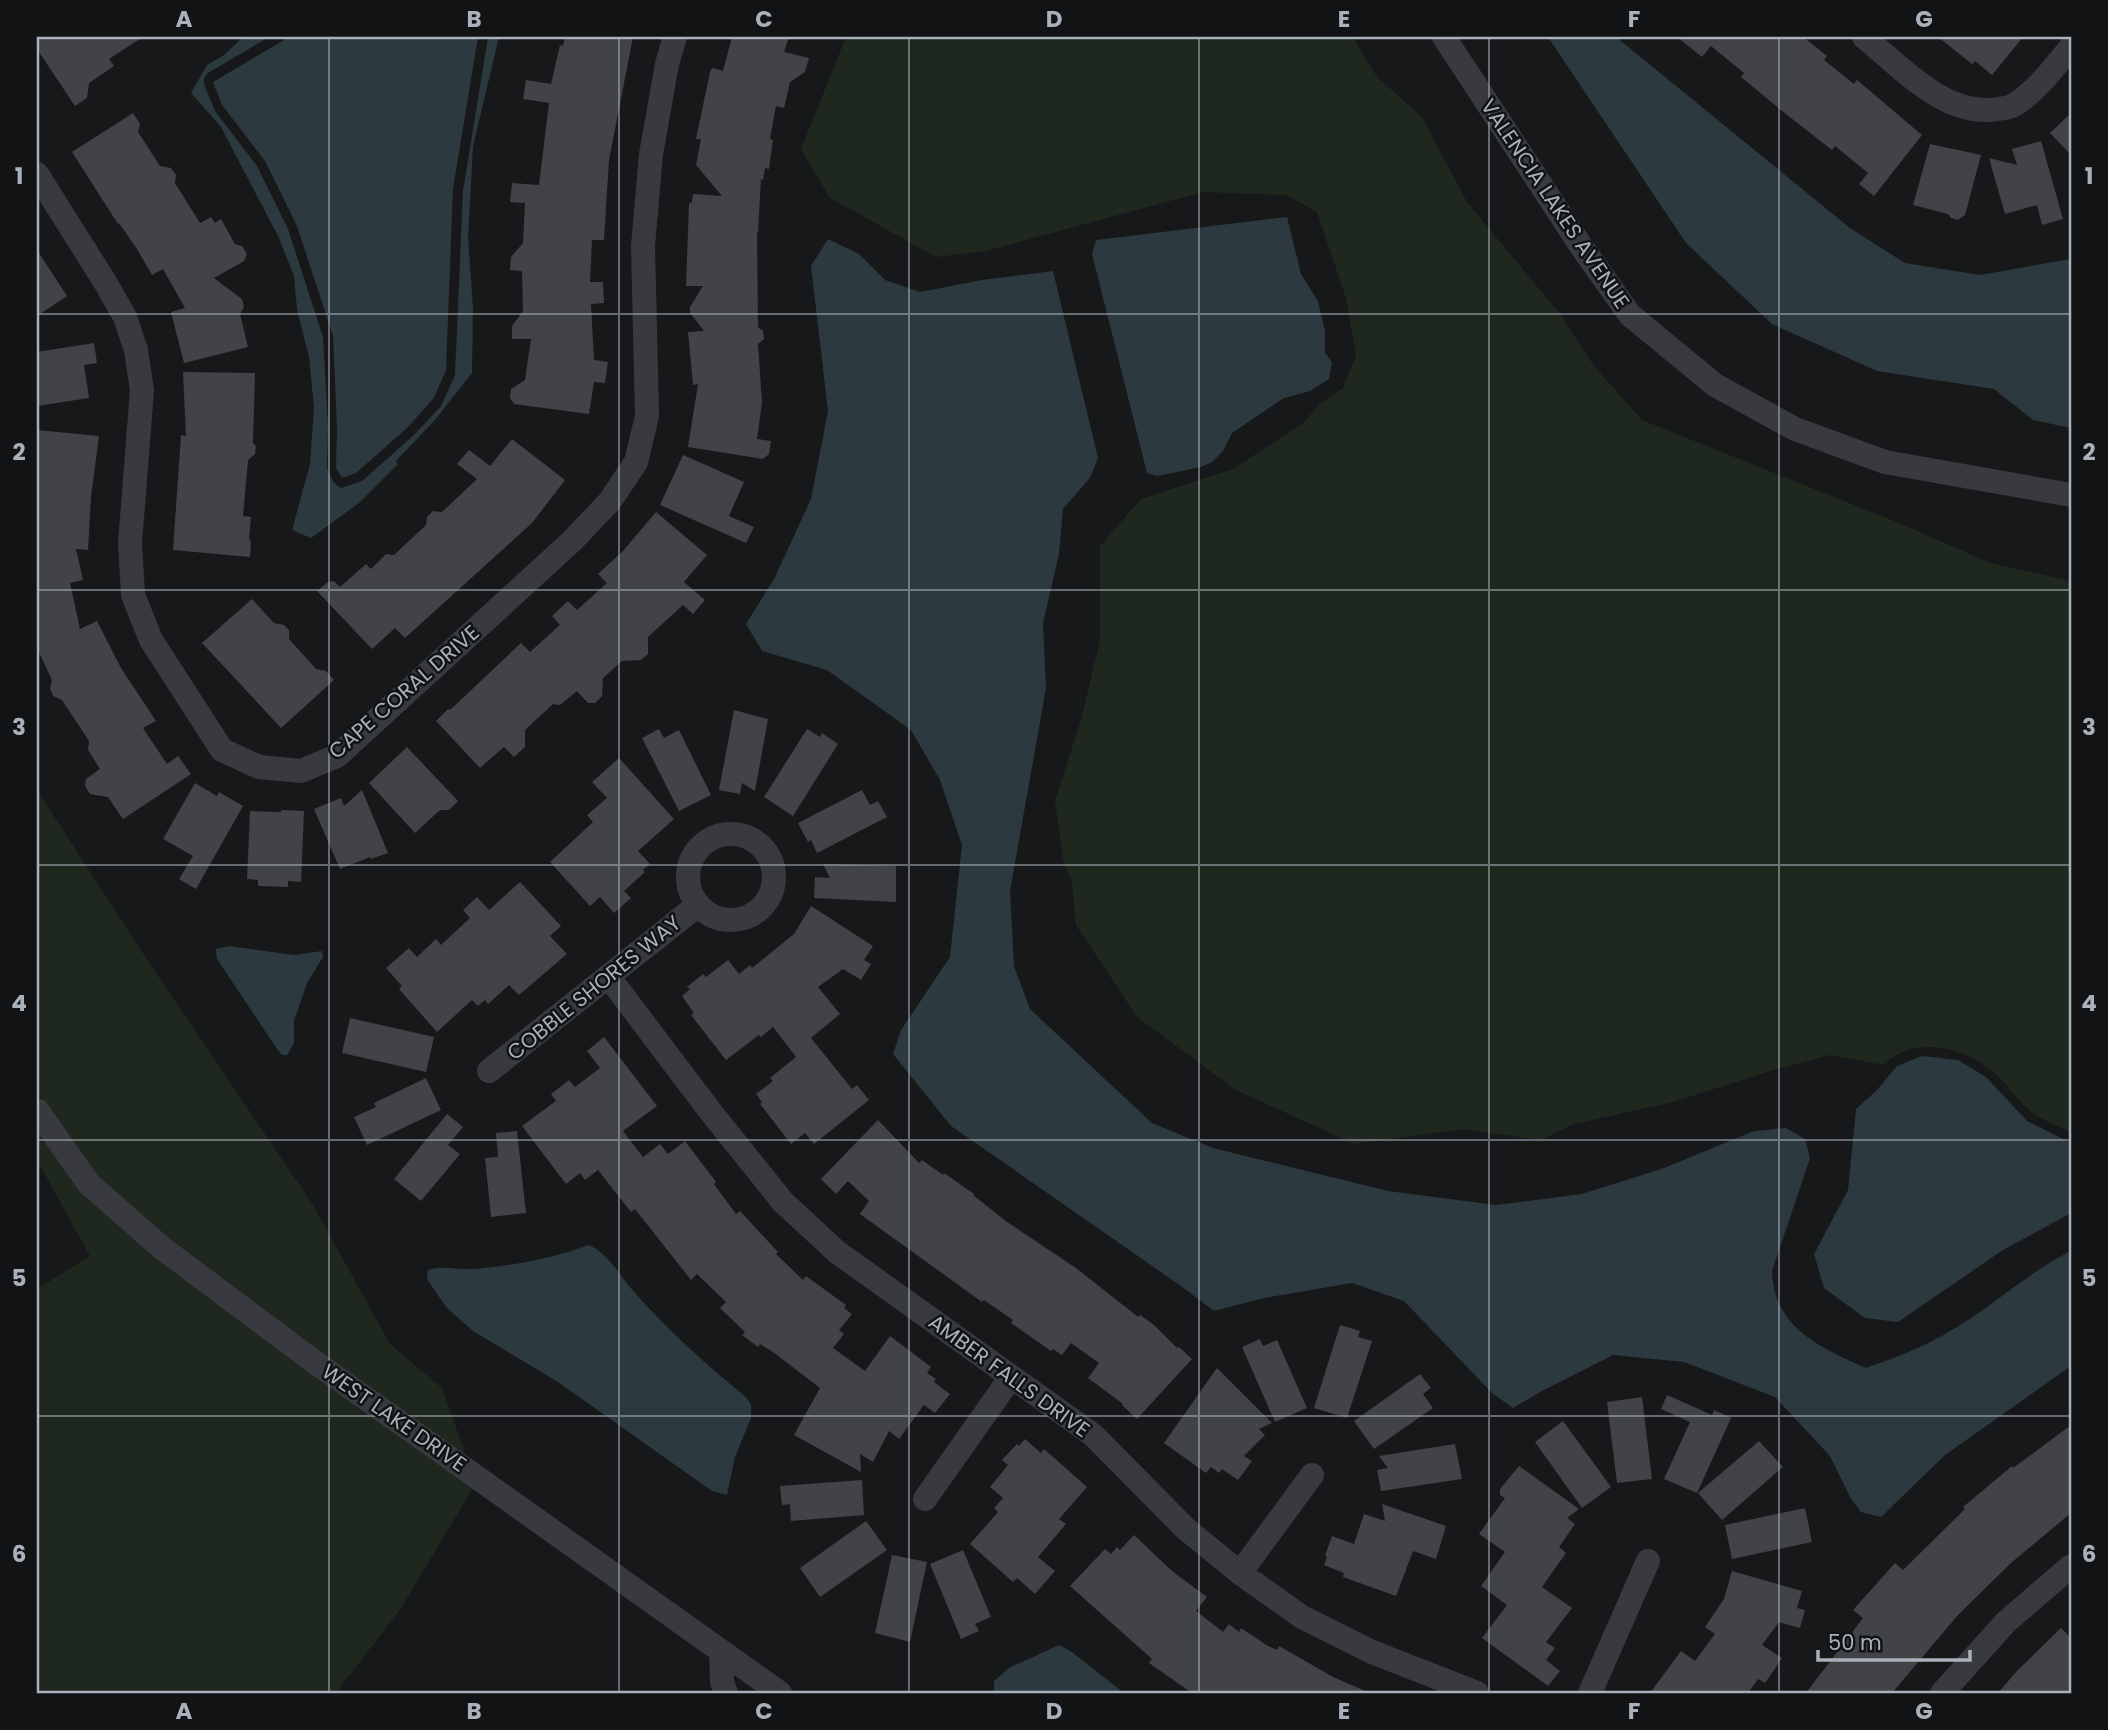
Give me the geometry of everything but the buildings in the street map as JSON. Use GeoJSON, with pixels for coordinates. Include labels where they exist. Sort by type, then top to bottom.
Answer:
{"type":"FeatureCollection","features":[{"type":"Feature","properties":{"kind":"street","name":"CAPE CORAL DRIVE"},"geometry":{"type":"LineString","coordinates":[[37,174],[125,317],[136,350],[142,390],[130,543],[133,595],[151,640],[222,750],[259,766],[302,771],[337,756],[563,550],[610,501],[636,462],[647,416],[643,246],[649,180],[667,64],[675,37]]}},
{"type":"Feature","properties":{"kind":"street","name":"VALENCIA LAKES AVENUE"},"geometry":{"type":"LineString","coordinates":[[1444,37],[1630,316],[1714,385],[1795,429],[1885,462],[2071,495]]}},
{"type":"Feature","properties":{"kind":"street"},"geometry":{"type":"LineString","coordinates":[[1864,37],[1942,100],[1967,110],[1986,111],[2011,107],[2034,90],[2071,47]]}},
{"type":"Feature","properties":{"kind":"street","name":"COBBLE SHORES WAY"},"geometry":{"type":"LineString","coordinates":[[489,1072],[698,905]]}},
{"type":"Feature","properties":{"kind":"street","name":"AMBER FALLS DRIVE"},"geometry":{"type":"LineString","coordinates":[[608,976],[783,1202],[837,1252],[1093,1435],[1186,1529],[1240,1573],[1302,1617],[1372,1652],[1477,1693]]}},
{"type":"Feature","properties":{"kind":"street","name":"WEST LAKE DRIVE"},"geometry":{"type":"LineString","coordinates":[[37,1110],[89,1184],[162,1248],[312,1360],[780,1693]]}},
{"type":"Feature","properties":{"kind":"street"},"geometry":{"type":"LineString","coordinates":[[925,1499],[1011,1377]]}},
{"type":"Feature","properties":{"kind":"street"},"geometry":{"type":"LineString","coordinates":[[1240,1573],[1312,1475]]}},
{"type":"Feature","properties":{"kind":"street"},"geometry":{"type":"LineString","coordinates":[[1590,1693],[1648,1561]]}},
{"type":"Feature","properties":{"kind":"street"},"geometry":{"type":"LineString","coordinates":[[1942,1693],[2006,1622],[2071,1566]]}},
{"type":"Feature","properties":{"kind":"street"},"geometry":{"type":"LineString","coordinates":[[720,1651],[722,1682],[726,1693]]}},
{"type":"Feature","properties":{"kind":"shaded area"},"geometry":{"type":"Polygon","coordinates":[[[243,37],[269,37],[208,73],[204,84],[215,111],[257,166],[288,229],[323,337],[328,427],[327,469],[334,483],[341,488],[362,481],[414,435],[441,406],[455,375],[463,191],[488,37],[499,37],[473,146],[468,237],[473,308],[472,373],[435,420],[396,461],[398,464],[359,503],[311,538],[292,530],[310,464],[314,408],[309,357],[297,310],[294,276],[279,238],[221,127],[191,93],[207,65],[224,55],[243,37]]]}},
{"type":"Feature","properties":{"kind":"shaded area"},"geometry":{"type":"Polygon","coordinates":[[[289,37],[478,37],[453,189],[446,370],[434,398],[407,428],[356,473],[342,478],[336,468],[333,336],[297,226],[265,161],[222,105],[213,82],[289,37]]]}},
{"type":"Feature","properties":{"kind":"shaded area"},"geometry":{"type":"Polygon","coordinates":[[[846,37],[1353,37],[1377,77],[1422,117],[1467,202],[1560,314],[1594,366],[1642,420],[1899,523],[1990,563],[2071,581],[2071,1132],[2033,1113],[1997,1075],[1979,1062],[1952,1050],[1923,1047],[1896,1055],[1884,1065],[1830,1055],[1673,1102],[1574,1124],[1541,1140],[1463,1129],[1354,1144],[1236,1090],[1137,1017],[1076,925],[1072,882],[1063,860],[1055,801],[1081,720],[1100,640],[1100,546],[1141,499],[1233,469],[1302,424],[1322,402],[1343,388],[1356,356],[1346,298],[1317,212],[1286,195],[1203,192],[986,251],[936,257],[830,198],[801,149],[846,37]]]}},
{"type":"Feature","properties":{"kind":"shaded area"},"geometry":{"type":"Polygon","coordinates":[[[1548,37],[1616,37],[1850,228],[1905,263],[1980,275],[2071,259],[2071,428],[2033,420],[1994,389],[1877,371],[1772,324],[1686,243],[1548,37]]]}},
{"type":"Feature","properties":{"kind":"shaded area"},"geometry":{"type":"Polygon","coordinates":[[[1287,217],[1301,274],[1318,301],[1325,331],[1325,353],[1332,362],[1329,379],[1310,391],[1284,398],[1232,433],[1223,451],[1212,462],[1201,467],[1157,476],[1147,473],[1092,254],[1096,240],[1287,217]]]}},
{"type":"Feature","properties":{"kind":"shaded area"},"geometry":{"type":"Polygon","coordinates":[[[828,239],[859,254],[885,280],[920,292],[982,280],[1053,271],[1098,458],[1090,478],[1063,509],[1059,554],[1043,623],[1046,688],[1010,891],[1014,966],[1030,1009],[1152,1123],[1213,1148],[1388,1191],[1496,1205],[1582,1194],[1664,1168],[1754,1131],[1786,1128],[1805,1139],[1810,1158],[1772,1271],[1781,1307],[1802,1333],[1832,1352],[1866,1368],[1906,1353],[1956,1328],[2044,1266],[2071,1251],[2071,1366],[1945,1455],[1881,1517],[1861,1512],[1850,1497],[1830,1456],[1775,1397],[1684,1362],[1613,1355],[1513,1408],[1492,1393],[1404,1301],[1352,1283],[1264,1298],[1214,1311],[951,1126],[893,1054],[901,1030],[950,957],[962,845],[940,780],[911,730],[827,670],[762,651],[746,624],[774,579],[811,499],[828,411],[811,266],[828,239]]]}},
{"type":"Feature","properties":{"kind":"shaded area"},"geometry":{"type":"Polygon","coordinates":[[[37,790],[148,961],[313,1205],[390,1344],[442,1388],[466,1456],[168,1239],[97,1177],[41,1098],[37,1091],[37,790]]]}},
{"type":"Feature","properties":{"kind":"shaded area"},"geometry":{"type":"Polygon","coordinates":[[[229,946],[294,955],[322,951],[323,957],[307,983],[294,1021],[294,1043],[287,1055],[282,1055],[277,1049],[217,959],[216,949],[229,946]]]}},
{"type":"Feature","properties":{"kind":"shaded area"},"geometry":{"type":"Polygon","coordinates":[[[1922,1056],[1958,1060],[1986,1077],[2027,1121],[2071,1143],[2071,1213],[2003,1250],[1898,1322],[1865,1318],[1824,1288],[1814,1254],[1848,1190],[1856,1109],[1897,1066],[1922,1056]]]}},
{"type":"Feature","properties":{"kind":"shaded area"},"geometry":{"type":"Polygon","coordinates":[[[37,1128],[81,1190],[473,1488],[401,1608],[336,1693],[37,1693],[37,1289],[90,1256],[37,1160],[37,1128]]]}},
{"type":"Feature","properties":{"kind":"shaded area"},"geometry":{"type":"Polygon","coordinates":[[[589,1245],[608,1260],[634,1292],[674,1333],[746,1397],[751,1405],[751,1418],[735,1457],[727,1495],[712,1491],[558,1382],[473,1331],[446,1307],[427,1279],[428,1270],[516,1264],[589,1245]]]}},
{"type":"Feature","properties":{"kind":"shaded area"},"geometry":{"type":"Polygon","coordinates":[[[1059,1645],[1124,1693],[994,1693],[994,1681],[1009,1668],[1059,1645]]]}}]}
